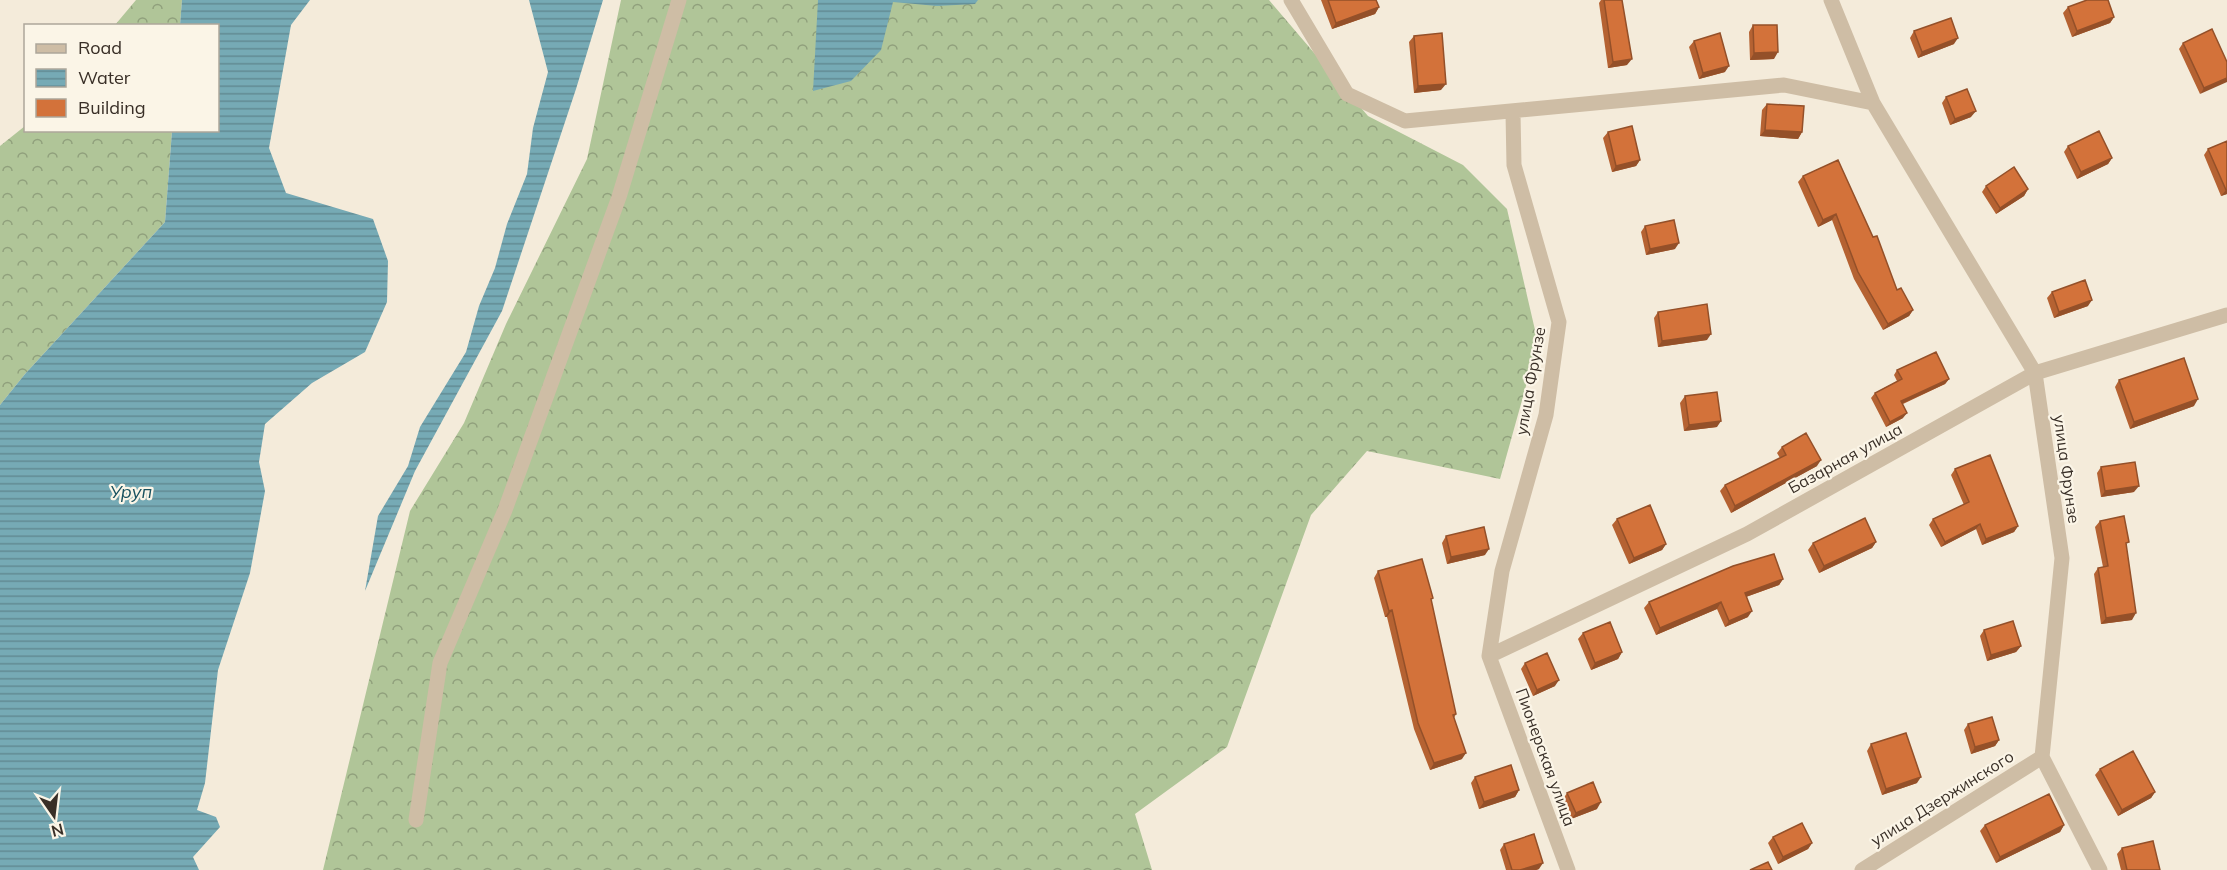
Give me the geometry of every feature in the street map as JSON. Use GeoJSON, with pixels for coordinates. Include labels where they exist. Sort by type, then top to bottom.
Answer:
{"type":"FeatureCollection","features":[{"type":"Feature","properties":{"kind":"street"},"geometry":{"type":"LineString","coordinates":[[416,820],[440,663],[505,510],[619,196],[679,0]]}},
{"type":"Feature","properties":{"kind":"street"},"geometry":{"type":"LineString","coordinates":[[1291,0],[1347,94],[1406,121],[1784,85],[1873,103]]}},
{"type":"Feature","properties":{"kind":"street","name":"улица Фрунзе"},"geometry":{"type":"LineString","coordinates":[[1831,0],[1873,103],[2035,373],[2062,558],[2042,757]]}},
{"type":"Feature","properties":{"kind":"street","name":"улица Фрунзе"},"geometry":{"type":"LineString","coordinates":[[1489,656],[1502,571],[1546,415],[1558,322],[1514,165],[1513,112]]}},
{"type":"Feature","properties":{"kind":"street","name":"Базарная улица"},"geometry":{"type":"LineString","coordinates":[[1489,656],[1747,534],[2035,373],[2227,315]]}},
{"type":"Feature","properties":{"kind":"street","name":"Пионерская улица"},"geometry":{"type":"LineString","coordinates":[[1489,656],[1569,870]]}},
{"type":"Feature","properties":{"kind":"street"},"geometry":{"type":"LineString","coordinates":[[2042,757],[2100,870]]}},
{"type":"Feature","properties":{"kind":"street","name":"улица Дзержинского"},"geometry":{"type":"LineString","coordinates":[[1862,870],[2042,757]]}},
{"type":"Feature","properties":{"kind":"green space"},"geometry":{"type":"Polygon","coordinates":[[[136,0],[182,0],[180,24],[116,24],[136,0]]]}},
{"type":"Feature","properties":{"kind":"green space"},"geometry":{"type":"Polygon","coordinates":[[[621,0],[1269,0],[1368,116],[1463,165],[1507,209],[1538,343],[1500,479],[1367,451],[1311,515],[1227,747],[1135,814],[1152,870],[323,870],[410,511],[464,423],[506,324],[587,159],[621,0]]]}},
{"type":"Feature","properties":{"kind":"green space"},"geometry":{"type":"Polygon","coordinates":[[[24,127],[24,132],[172,132],[165,222],[25,374],[0,405],[0,146],[24,127]]]}},
{"type":"Feature","properties":{"kind":"water","name":"Уруп"},"geometry":{"type":"Polygon","coordinates":[[[182,0],[310,0],[291,25],[269,148],[286,193],[373,219],[388,261],[387,302],[365,352],[312,383],[265,424],[259,462],[265,491],[250,573],[218,670],[205,783],[197,810],[216,817],[220,827],[193,857],[199,870],[0,870],[0,405],[25,374],[165,222],[172,132],[219,132],[219,24],[180,24],[182,0]]]}},
{"type":"Feature","properties":{"kind":"water"},"geometry":{"type":"Polygon","coordinates":[[[529,0],[603,0],[576,89],[502,311],[415,471],[365,591],[378,516],[408,466],[420,427],[466,352],[479,306],[495,268],[507,224],[527,174],[533,128],[548,72],[529,0]]]}},
{"type":"Feature","properties":{"kind":"water"},"geometry":{"type":"Polygon","coordinates":[[[818,0],[978,0],[975,4],[937,6],[893,2],[881,50],[851,81],[813,91],[818,0]]]}},
{"type":"Feature","properties":{"kind":"building"},"geometry":{"type":"Polygon","coordinates":[[[1328,0],[1376,0],[1379,7],[1336,23],[1328,0]]]}},
{"type":"Feature","properties":{"kind":"building"},"geometry":{"type":"Polygon","coordinates":[[[1604,0],[1622,0],[1632,59],[1613,62],[1604,0]]]}},
{"type":"Feature","properties":{"kind":"building"},"geometry":{"type":"Polygon","coordinates":[[[2087,0],[2108,0],[2114,17],[2077,31],[2068,7],[2087,0]]]}},
{"type":"Feature","properties":{"kind":"building"},"geometry":{"type":"Polygon","coordinates":[[[1951,18],[1958,38],[1922,52],[1914,31],[1951,18]]]}},
{"type":"Feature","properties":{"kind":"building"},"geometry":{"type":"Polygon","coordinates":[[[1753,25],[1777,25],[1778,52],[1754,53],[1753,25]]]}},
{"type":"Feature","properties":{"kind":"building"},"geometry":{"type":"Polygon","coordinates":[[[2212,29],[2227,62],[2227,78],[2204,88],[2183,43],[2212,29]]]}},
{"type":"Feature","properties":{"kind":"building"},"geometry":{"type":"Polygon","coordinates":[[[1442,33],[1446,84],[1418,86],[1414,36],[1442,33]]]}},
{"type":"Feature","properties":{"kind":"building"},"geometry":{"type":"Polygon","coordinates":[[[1720,33],[1729,66],[1703,73],[1694,41],[1720,33]]]}},
{"type":"Feature","properties":{"kind":"building"},"geometry":{"type":"Polygon","coordinates":[[[1967,89],[1976,111],[1955,119],[1946,97],[1967,89]]]}},
{"type":"Feature","properties":{"kind":"building"},"geometry":{"type":"Polygon","coordinates":[[[1767,104],[1804,106],[1802,132],[1765,130],[1767,104]]]}},
{"type":"Feature","properties":{"kind":"building"},"geometry":{"type":"Polygon","coordinates":[[[1632,126],[1640,160],[1616,166],[1608,132],[1632,126]]]}},
{"type":"Feature","properties":{"kind":"building"},"geometry":{"type":"Polygon","coordinates":[[[2099,131],[2112,158],[2081,172],[2068,146],[2099,131]]]}},
{"type":"Feature","properties":{"kind":"building"},"geometry":{"type":"Polygon","coordinates":[[[2227,141],[2227,190],[2226,190],[2208,149],[2227,141]]]}},
{"type":"Feature","properties":{"kind":"building"},"geometry":{"type":"Polygon","coordinates":[[[1838,160],[1873,237],[1877,236],[1897,290],[1901,288],[1913,310],[1888,324],[1858,272],[1836,214],[1823,220],[1803,176],[1838,160]]]}},
{"type":"Feature","properties":{"kind":"building"},"geometry":{"type":"Polygon","coordinates":[[[2014,167],[2028,189],[2000,208],[1986,186],[2014,167]]]}},
{"type":"Feature","properties":{"kind":"building"},"geometry":{"type":"Polygon","coordinates":[[[1674,220],[1679,243],[1650,249],[1645,226],[1674,220]]]}},
{"type":"Feature","properties":{"kind":"building"},"geometry":{"type":"Polygon","coordinates":[[[2085,280],[2092,300],[2059,312],[2052,292],[2085,280]]]}},
{"type":"Feature","properties":{"kind":"building"},"geometry":{"type":"Polygon","coordinates":[[[1707,304],[1711,334],[1662,341],[1658,312],[1707,304]]]}},
{"type":"Feature","properties":{"kind":"building"},"geometry":{"type":"Polygon","coordinates":[[[1936,352],[1949,379],[1901,401],[1907,413],[1890,422],[1875,393],[1902,379],[1897,370],[1936,352]]]}},
{"type":"Feature","properties":{"kind":"building"},"geometry":{"type":"Polygon","coordinates":[[[2184,358],[2198,399],[2134,422],[2119,380],[2184,358]]]}},
{"type":"Feature","properties":{"kind":"building"},"geometry":{"type":"Polygon","coordinates":[[[1717,392],[1721,421],[1689,425],[1685,396],[1717,392]]]}},
{"type":"Feature","properties":{"kind":"building"},"geometry":{"type":"Polygon","coordinates":[[[1806,433],[1821,460],[1735,506],[1725,485],[1786,455],[1782,447],[1806,433]]]}},
{"type":"Feature","properties":{"kind":"building"},"geometry":{"type":"Polygon","coordinates":[[[1990,455],[2018,526],[1986,539],[1980,524],[1945,542],[1933,519],[1969,502],[1955,469],[1990,455]]]}},
{"type":"Feature","properties":{"kind":"building"},"geometry":{"type":"Polygon","coordinates":[[[2135,462],[2139,486],[2105,491],[2101,467],[2135,462]]]}},
{"type":"Feature","properties":{"kind":"building"},"geometry":{"type":"Polygon","coordinates":[[[1650,505],[1666,544],[1634,558],[1617,519],[1650,505]]]}},
{"type":"Feature","properties":{"kind":"building"},"geometry":{"type":"Polygon","coordinates":[[[2124,516],[2136,613],[2106,618],[2098,568],[2108,566],[2100,521],[2124,516]]]}},
{"type":"Feature","properties":{"kind":"building"},"geometry":{"type":"Polygon","coordinates":[[[1865,518],[1876,542],[1824,566],[1813,543],[1865,518]]]}},
{"type":"Feature","properties":{"kind":"building"},"geometry":{"type":"Polygon","coordinates":[[[1484,527],[1489,549],[1451,557],[1446,536],[1484,527]]]}},
{"type":"Feature","properties":{"kind":"building"},"geometry":{"type":"Polygon","coordinates":[[[1774,554],[1783,579],[1745,593],[1752,611],[1729,621],[1721,602],[1660,628],[1649,602],[1733,566],[1774,554]]]}},
{"type":"Feature","properties":{"kind":"building"},"geometry":{"type":"Polygon","coordinates":[[[1422,559],[1433,598],[1431,599],[1456,714],[1453,715],[1466,753],[1434,763],[1418,723],[1392,610],[1389,611],[1378,571],[1422,559]]]}},
{"type":"Feature","properties":{"kind":"building"},"geometry":{"type":"Polygon","coordinates":[[[2013,621],[2021,646],[1991,655],[1984,630],[2013,621]]]}},
{"type":"Feature","properties":{"kind":"building"},"geometry":{"type":"Polygon","coordinates":[[[1610,622],[1622,652],[1595,663],[1583,633],[1610,622]]]}},
{"type":"Feature","properties":{"kind":"building"},"geometry":{"type":"Polygon","coordinates":[[[1547,653],[1559,680],[1537,690],[1525,663],[1547,653]]]}},
{"type":"Feature","properties":{"kind":"building"},"geometry":{"type":"Polygon","coordinates":[[[1992,717],[1999,740],[1975,747],[1968,724],[1992,717]]]}},
{"type":"Feature","properties":{"kind":"building"},"geometry":{"type":"Polygon","coordinates":[[[1906,733],[1921,777],[1886,789],[1871,744],[1906,733]]]}},
{"type":"Feature","properties":{"kind":"building"},"geometry":{"type":"Polygon","coordinates":[[[2133,751],[2155,792],[2122,810],[2100,769],[2133,751]]]}},
{"type":"Feature","properties":{"kind":"building"},"geometry":{"type":"Polygon","coordinates":[[[1511,765],[1519,790],[1484,802],[1475,777],[1511,765]]]}},
{"type":"Feature","properties":{"kind":"building"},"geometry":{"type":"Polygon","coordinates":[[[1593,782],[1601,802],[1576,813],[1567,793],[1593,782]]]}},
{"type":"Feature","properties":{"kind":"building"},"geometry":{"type":"Polygon","coordinates":[[[2049,794],[2064,825],[2000,857],[1985,825],[2049,794]]]}},
{"type":"Feature","properties":{"kind":"building"},"geometry":{"type":"Polygon","coordinates":[[[1802,823],[1812,843],[1783,857],[1773,837],[1802,823]]]}},
{"type":"Feature","properties":{"kind":"building"},"geometry":{"type":"Polygon","coordinates":[[[1534,834],[1543,863],[1512,870],[1504,844],[1534,834]]]}},
{"type":"Feature","properties":{"kind":"building"},"geometry":{"type":"Polygon","coordinates":[[[2153,841],[2160,870],[2127,870],[2122,848],[2153,841]]]}},
{"type":"Feature","properties":{"kind":"building"},"geometry":{"type":"Polygon","coordinates":[[[1768,862],[1772,870],[1750,870],[1768,862]]]}}]}
